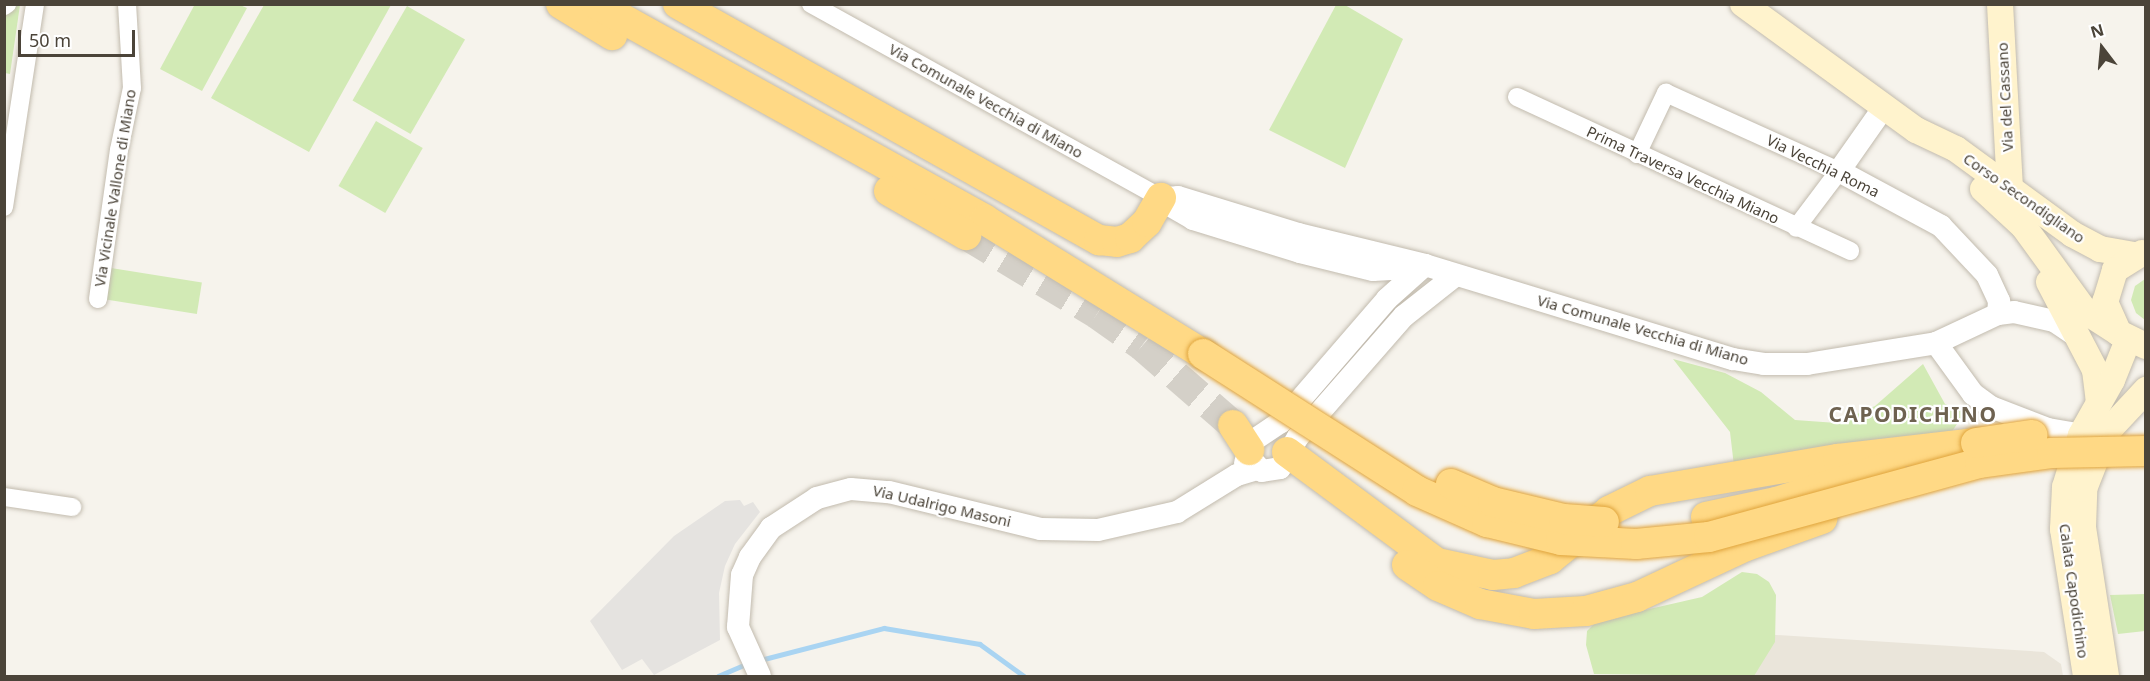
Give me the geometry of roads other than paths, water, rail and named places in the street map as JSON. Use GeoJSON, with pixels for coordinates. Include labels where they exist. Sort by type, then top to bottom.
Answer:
{"type":"FeatureCollection","features":[{"type":"Feature","properties":{"kind":"highway"},"geometry":{"type":"LineString","coordinates":[[561,4],[966,235]]}},
{"type":"Feature","properties":{"kind":"highway"},"geometry":{"type":"LineString","coordinates":[[596,4],[1209,346],[1426,472],[1493,502],[1564,519],[1635,524],[1706,517],[1776,502],[1976,443]]}},
{"type":"Feature","properties":{"kind":"highway"},"geometry":{"type":"LineString","coordinates":[[636,4],[1002,208],[1209,346],[1417,491],[1486,522],[1561,540],[1636,544],[1709,537],[1781,520],[1911,481],[1980,464],[2052,453],[2145,451]]}},
{"type":"Feature","properties":{"kind":"highway"},"geometry":{"type":"LineString","coordinates":[[678,4],[1099,240],[1117,242],[1130,238],[1147,222],[1161,198]]}},
{"type":"Feature","properties":{"kind":"highway"},"geometry":{"type":"LineString","coordinates":[[1233,425],[1268,461],[1438,586],[1480,603],[1534,614],[1586,611],[1637,597],[1746,546],[1854,508],[1911,481]]}},
{"type":"Feature","properties":{"kind":"highway"},"geometry":{"type":"LineString","coordinates":[[1268,461],[1437,564],[1493,575],[1514,573],[1550,559],[1609,512],[1650,491],[1838,459],[2050,433],[2145,431]]}},
{"type":"Feature","properties":{"kind":"main road","name":"Corso Secondigliano"},"geometry":{"type":"LineString","coordinates":[[1743,4],[1916,130],[1946,161],[2011,212],[2085,311],[2131,339]]}},
{"type":"Feature","properties":{"kind":"main road","name":"Via del Cassano"},"geometry":{"type":"LineString","coordinates":[[2000,4],[2010,189]]}},
{"type":"Feature","properties":{"kind":"main road","name":"Corso Secondigliano"},"geometry":{"type":"LineString","coordinates":[[1916,130],[1956,149],[2088,244],[2140,253]]}},
{"type":"Feature","properties":{"kind":"main road"},"geometry":{"type":"LineString","coordinates":[[2024,227],[2095,370],[2099,402]]}},
{"type":"Feature","properties":{"kind":"main road"},"geometry":{"type":"LineString","coordinates":[[2131,339],[2107,313],[2106,290],[2115,270],[2140,253]]}},
{"type":"Feature","properties":{"kind":"main road","name":"Calata Capodichino"},"geometry":{"type":"LineString","coordinates":[[2086,676],[2062,507],[2069,470],[2081,435],[2131,339]]}},
{"type":"Feature","properties":{"kind":"main road","name":"Calata Capodichino"},"geometry":{"type":"LineString","coordinates":[[2106,676],[2082,507],[2089,471],[2101,441],[2113,422],[2142,397]]}},
{"type":"Feature","properties":{"kind":"street"},"geometry":{"type":"LineString","coordinates":[[4,207],[35,4]]}},
{"type":"Feature","properties":{"kind":"street","name":"Via Vicinale Vallone di Miano"},"geometry":{"type":"LineString","coordinates":[[98,299],[119,150],[131,99],[127,4]]}},
{"type":"Feature","properties":{"kind":"street","name":"Via Comunale Vecchia di Miano"},"geometry":{"type":"LineString","coordinates":[[811,4],[1161,198],[1168,208],[1193,219],[1373,270],[1425,265]]}},
{"type":"Feature","properties":{"kind":"street","name":"Via Vecchia Roma"},"geometry":{"type":"LineString","coordinates":[[1636,154],[1666,93],[1839,171],[1941,226],[1990,281],[1999,301],[1998,314]]}},
{"type":"Feature","properties":{"kind":"street","name":"Prima Traversa Vecchia Miano"},"geometry":{"type":"LineString","coordinates":[[1517,97],[1850,251]]}},
{"type":"Feature","properties":{"kind":"street"},"geometry":{"type":"LineString","coordinates":[[1796,228],[1884,107]]}},
{"type":"Feature","properties":{"kind":"street","name":"Via Comunale Vecchia di Miano"},"geometry":{"type":"LineString","coordinates":[[1161,198],[1178,197],[1298,234],[1456,274],[1733,359],[1764,364],[1807,364],[1936,343],[1998,314]]}},
{"type":"Feature","properties":{"kind":"street","name":"Via Udalrigo Masoni"},"geometry":{"type":"LineString","coordinates":[[1268,461],[1387,299],[1425,265]]}},
{"type":"Feature","properties":{"kind":"street","name":"Via Udalrigo Masoni"},"geometry":{"type":"LineString","coordinates":[[1404,316],[1425,265]]}},
{"type":"Feature","properties":{"kind":"street"},"geometry":{"type":"LineString","coordinates":[[1373,270],[1385,277],[1389,286],[1387,299]]}},
{"type":"Feature","properties":{"kind":"street","name":"Via Udalrigo Masoni"},"geometry":{"type":"LineString","coordinates":[[759,676],[740,640],[739,592],[750,557],[771,528],[817,498],[851,489],[878,490],[1041,529],[1098,531],[1177,512],[1268,461],[1404,316],[1456,274]]}},
{"type":"Feature","properties":{"kind":"street"},"geometry":{"type":"LineString","coordinates":[[1998,314],[2038,316],[2078,337]]}},
{"type":"Feature","properties":{"kind":"street"},"geometry":{"type":"LineString","coordinates":[[1936,343],[1973,394],[1991,407],[2048,429],[2081,435]]}},
{"type":"Feature","properties":{"kind":"street"},"geometry":{"type":"LineString","coordinates":[[4,497],[72,507]]}},
{"type":"Feature","properties":{"kind":"waterway"},"geometry":{"type":"LineString","coordinates":[[760,660],[884,628],[980,644],[1024,676]]}},
{"type":"Feature","properties":{"kind":"waterway"},"geometry":{"type":"LineString","coordinates":[[718,676],[746,664]]}},
{"type":"Feature","properties":{"kind":"tunnel"},"geometry":{"type":"LineString","coordinates":[[966,235],[1097,314],[1142,346],[1233,425]]}},
{"type":"Feature","properties":{"kind":"district","name":"CAPODICHINO"},"geometry":{"type":"Point","coordinates":[1913,414]}}]}
